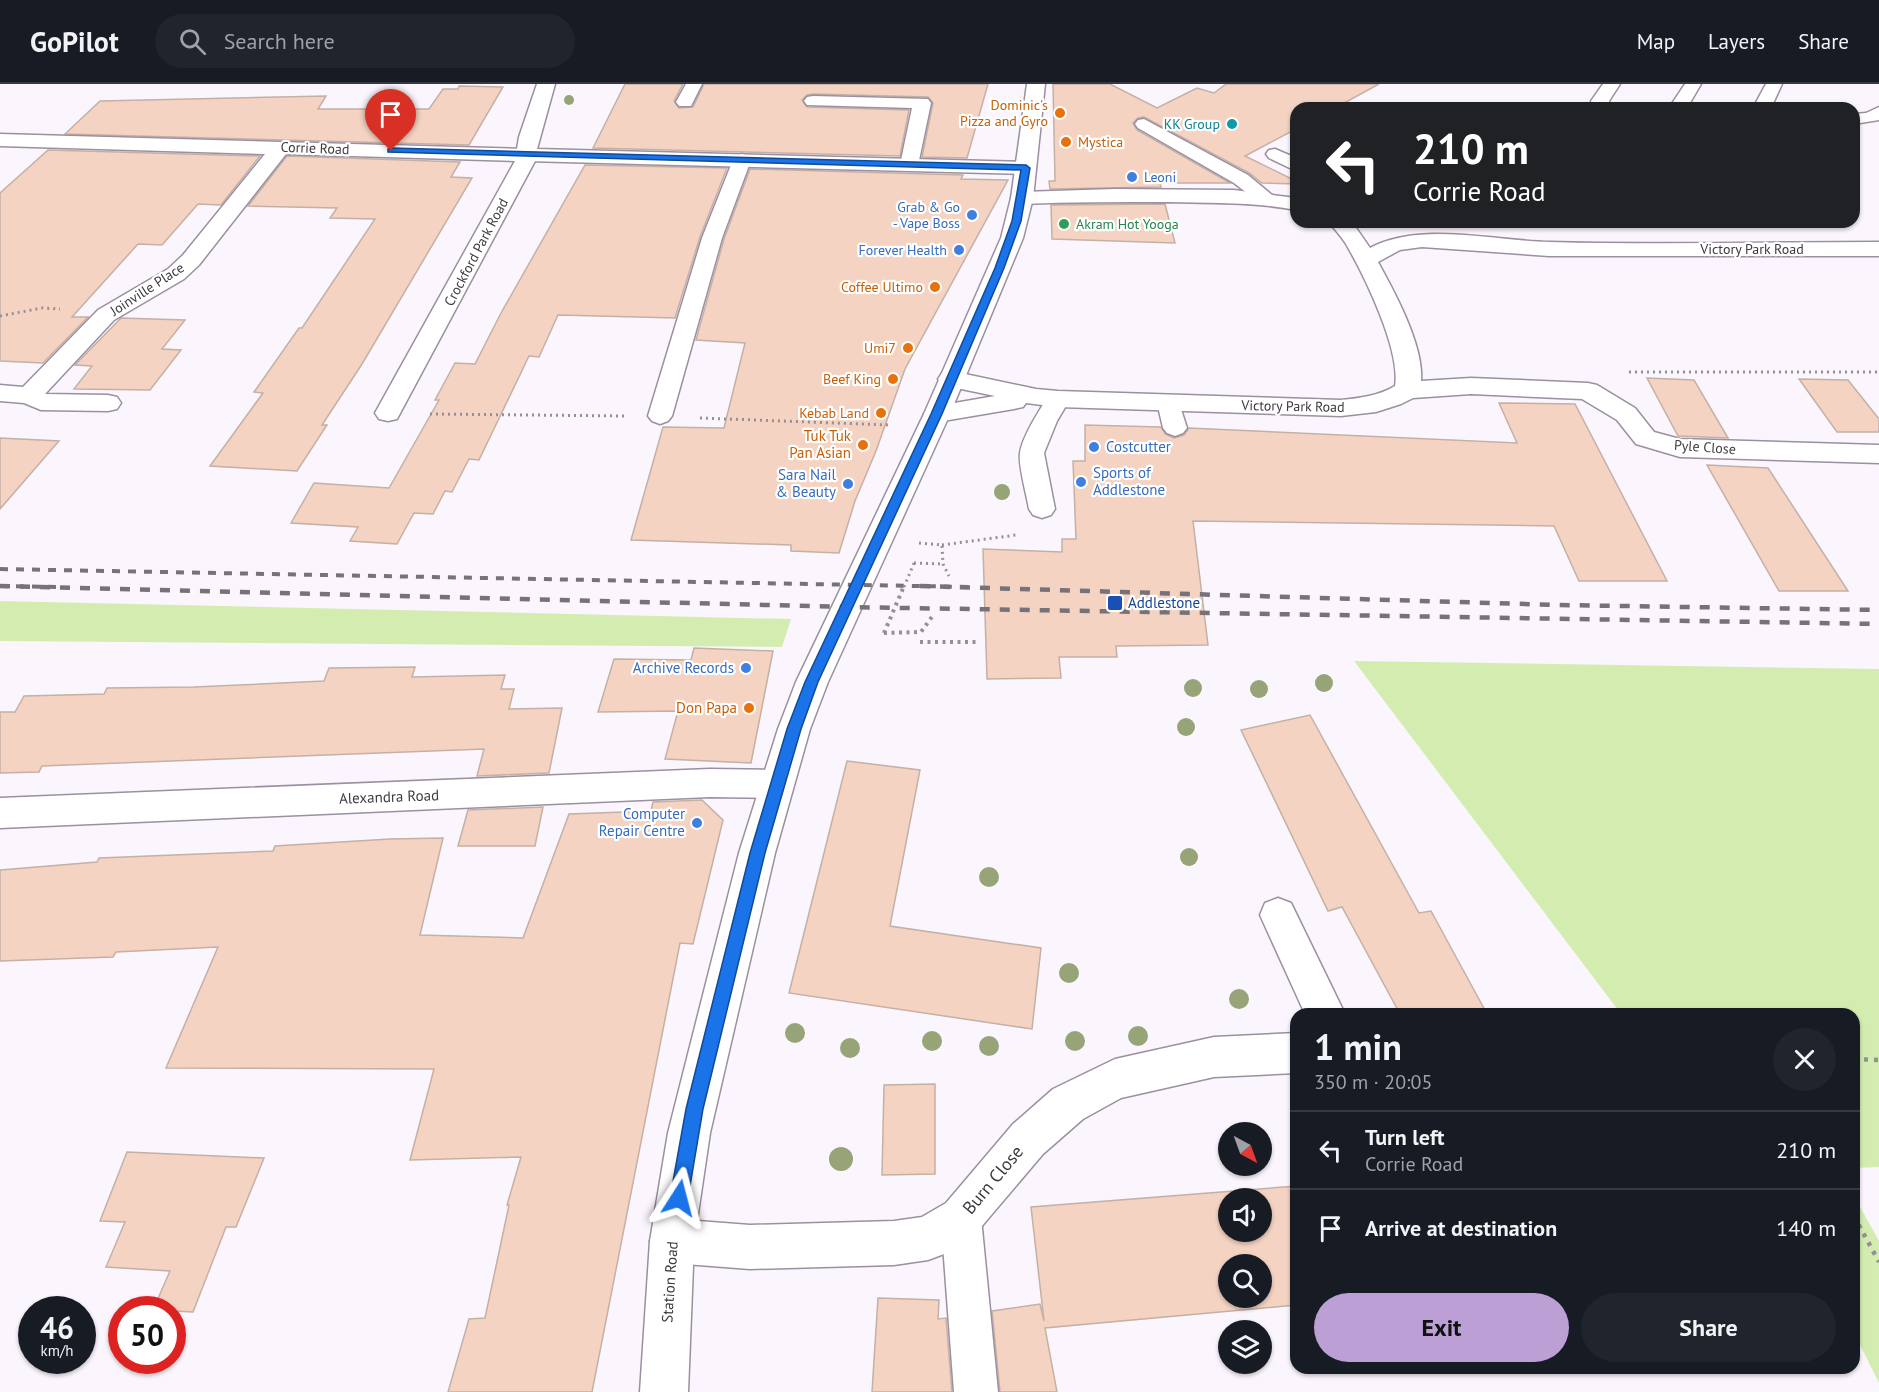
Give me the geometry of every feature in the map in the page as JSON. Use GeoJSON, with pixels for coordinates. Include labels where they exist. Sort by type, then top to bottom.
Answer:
{"type":"FeatureCollection","features":[{"type":"Feature","properties":{"kind":"street","name":"Crockford Park Road"},"geometry":{"type":"LineString","coordinates":[[388,413],[525,161],[529,137],[546,84]]}},
{"type":"Feature","properties":{"kind":"street","name":"Station Road"},"geometry":{"type":"LineString","coordinates":[[664,1392],[672,1241],[688,1133],[757,853],[777,784],[812,682],[937,414],[1012,238],[1022,198],[1030,111],[1036,84]]}},
{"type":"Feature","properties":{"kind":"street","name":"Corrie Road"},"geometry":{"type":"LineString","coordinates":[[0,141],[1026,168]]}},
{"type":"Feature","properties":{"kind":"street","name":"Joinville Place"},"geometry":{"type":"LineString","coordinates":[[29,396],[106,315],[176,274],[191,260],[280,148]]}},
{"type":"Feature","properties":{"kind":"street"},"geometry":{"type":"LineString","coordinates":[[1022,198],[1068,195],[1192,196],[1290,202]]}},
{"type":"Feature","properties":{"kind":"street"},"geometry":{"type":"LineString","coordinates":[[1345,228],[1377,282],[1408,361],[1410,376],[1407,390]]}},
{"type":"Feature","properties":{"kind":"street","name":"Victory Park Road"},"geometry":{"type":"LineString","coordinates":[[1408,228],[1445,240]]}},
{"type":"Feature","properties":{"kind":"street","name":"Victory Park Road"},"geometry":{"type":"LineString","coordinates":[[1365,261],[1385,247],[1406,240],[1445,240],[1549,249],[1879,249]]}},
{"type":"Feature","properties":{"kind":"street","name":"Victory Park Road"},"geometry":{"type":"LineString","coordinates":[[951,379],[1047,398],[1341,408],[1372,406],[1397,397],[1407,390]]}},
{"type":"Feature","properties":{"kind":"street","name":"Pyle Close"},"geometry":{"type":"LineString","coordinates":[[1407,390],[1471,386],[1588,391],[1626,414],[1645,438],[1680,448],[1879,454]]}},
{"type":"Feature","properties":{"kind":"street"},"geometry":{"type":"LineString","coordinates":[[0,393],[29,396],[41,402],[108,403]]}},
{"type":"Feature","properties":{"kind":"street","name":"Victory Park Road"},"geometry":{"type":"LineString","coordinates":[[937,414],[1047,398]]}},
{"type":"Feature","properties":{"kind":"street","name":"Alexandra Road"},"geometry":{"type":"LineString","coordinates":[[0,813],[710,783],[777,784]]}},
{"type":"Feature","properties":{"kind":"street"},"geometry":{"type":"LineString","coordinates":[[1278,915],[1322,1008]]}},
{"type":"Feature","properties":{"kind":"street","name":"Burn Close"},"geometry":{"type":"LineString","coordinates":[[672,1241],[750,1247],[894,1243],[928,1238],[960,1218],[1028,1139],[1068,1104],[1115,1079],[1214,1056],[1290,1053]]}},
{"type":"Feature","properties":{"kind":"lane"},"geometry":{"type":"LineString","coordinates":[[686,102],[694,84]]}},
{"type":"Feature","properties":{"kind":"lane"},"geometry":{"type":"LineString","coordinates":[[1600,102],[1612,84]]}},
{"type":"Feature","properties":{"kind":"lane"},"geometry":{"type":"LineString","coordinates":[[1682,102],[1693,84]]}},
{"type":"Feature","properties":{"kind":"lane"},"geometry":{"type":"LineString","coordinates":[[1765,102],[1774,84]]}},
{"type":"Feature","properties":{"kind":"lane"},"geometry":{"type":"LineString","coordinates":[[813,101],[922,103],[909,165]]}},
{"type":"Feature","properties":{"kind":"lane"},"geometry":{"type":"LineString","coordinates":[[1860,119],[1875,117],[1879,112]]}},
{"type":"Feature","properties":{"kind":"lane"},"geometry":{"type":"LineString","coordinates":[[1144,124],[1241,179],[1268,200]]}},
{"type":"Feature","properties":{"kind":"lane"},"geometry":{"type":"LineString","coordinates":[[1275,154],[1290,162]]}},
{"type":"Feature","properties":{"kind":"lane"},"geometry":{"type":"LineString","coordinates":[[660,416],[712,238],[741,160]]}},
{"type":"Feature","properties":{"kind":"lane"},"geometry":{"type":"LineString","coordinates":[[1042,509],[1032,453],[1045,421],[1047,398]]}},
{"type":"Feature","properties":{"kind":"lane"},"geometry":{"type":"LineString","coordinates":[[1169,402],[1175,428]]}},
{"type":"Feature","properties":{"kind":"lane"},"geometry":{"type":"LineString","coordinates":[[960,1218],[976,1392]]}},
{"type":"Feature","properties":{"kind":"path"},"geometry":{"type":"LineString","coordinates":[[0,316],[42,308],[72,309],[106,315]]}},
{"type":"Feature","properties":{"kind":"path"},"geometry":{"type":"LineString","coordinates":[[1621,372],[1879,372]]}},
{"type":"Feature","properties":{"kind":"path"},"geometry":{"type":"LineString","coordinates":[[918,543],[942,545],[1039,531],[1042,509]]}},
{"type":"Feature","properties":{"kind":"path"},"geometry":{"type":"LineString","coordinates":[[942,545],[943,564],[949,576]]}},
{"type":"Feature","properties":{"kind":"path"},"geometry":{"type":"LineString","coordinates":[[934,614],[921,633],[884,633],[914,562],[943,564]]}},
{"type":"Feature","properties":{"kind":"path"},"geometry":{"type":"LineString","coordinates":[[920,642],[978,642]]}},
{"type":"Feature","properties":{"kind":"path"},"geometry":{"type":"LineString","coordinates":[[1860,1059],[1879,1060]]}},
{"type":"Feature","properties":{"kind":"path"},"geometry":{"type":"LineString","coordinates":[[1860,1227],[1879,1262]]}},
{"type":"Feature","properties":{"kind":"green space"},"geometry":{"type":"Polygon","coordinates":[[[0,601],[791,619],[782,647],[0,641],[0,601]]]}},
{"type":"Feature","properties":{"kind":"green space"},"geometry":{"type":"Polygon","coordinates":[[[1354,661],[1879,669],[1879,1167],[1860,1168],[1860,1008],[1616,1008],[1354,661]]]}},
{"type":"Feature","properties":{"kind":"green space"},"geometry":{"type":"Polygon","coordinates":[[[1860,1207],[1879,1241],[1879,1383],[1860,1345],[1860,1207]]]}},
{"type":"Feature","properties":{"kind":"building"},"geometry":{"type":"Polygon","coordinates":[[[625,84],[683,84],[674,101],[679,108],[693,107],[704,84],[988,84],[967,158],[922,157],[933,103],[928,97],[813,94],[807,95],[802,100],[807,107],[909,110],[900,156],[593,148],[625,84]]]}},
{"type":"Feature","properties":{"kind":"building"},"geometry":{"type":"Polygon","coordinates":[[[1053,84],[1110,84],[1157,108],[1197,88],[1214,93],[1226,84],[1379,84],[1346,102],[1290,102],[1290,132],[1245,156],[1290,178],[1290,184],[1262,183],[1249,173],[1144,117],[1138,118],[1133,123],[1137,130],[1230,183],[1160,183],[1161,187],[1050,189],[1049,181],[1055,181],[1053,84]]]}},
{"type":"Feature","properties":{"kind":"building"},"geometry":{"type":"Polygon","coordinates":[[[459,86],[503,87],[469,145],[65,134],[100,101],[326,96],[318,109],[429,109],[443,89],[458,89],[459,86]]]}},
{"type":"Feature","properties":{"kind":"building"},"geometry":{"type":"Polygon","coordinates":[[[48,150],[260,156],[221,205],[198,204],[162,245],[138,244],[72,317],[88,317],[43,363],[0,361],[0,193],[48,150]]]}},
{"type":"Feature","properties":{"kind":"building"},"geometry":{"type":"Polygon","coordinates":[[[287,156],[460,162],[451,177],[472,178],[362,364],[322,425],[327,425],[297,471],[210,466],[263,393],[254,392],[299,328],[302,328],[375,219],[330,218],[337,208],[248,206],[287,156]]]}},
{"type":"Feature","properties":{"kind":"building"},"geometry":{"type":"Polygon","coordinates":[[[585,165],[727,168],[700,237],[675,318],[558,315],[539,357],[529,356],[479,460],[469,459],[452,492],[445,491],[433,514],[414,513],[397,544],[350,541],[358,527],[291,523],[314,483],[389,488],[439,400],[435,400],[455,363],[475,364],[501,313],[585,165]]]}},
{"type":"Feature","properties":{"kind":"building"},"geometry":{"type":"Polygon","coordinates":[[[750,169],[963,175],[961,179],[1008,180],[905,369],[876,451],[855,501],[839,553],[791,551],[791,545],[631,540],[663,427],[724,428],[745,343],[696,340],[724,239],[750,169]]]}},
{"type":"Feature","properties":{"kind":"building"},"geometry":{"type":"Polygon","coordinates":[[[1165,204],[1175,243],[1052,239],[1051,205],[1165,204]]]}},
{"type":"Feature","properties":{"kind":"building"},"geometry":{"type":"Polygon","coordinates":[[[121,318],[185,320],[162,349],[181,350],[150,390],[74,389],[92,366],[75,365],[121,318]]]}},
{"type":"Feature","properties":{"kind":"building"},"geometry":{"type":"Polygon","coordinates":[[[1647,378],[1694,380],[1728,438],[1678,436],[1647,378]]]}},
{"type":"Feature","properties":{"kind":"building"},"geometry":{"type":"Polygon","coordinates":[[[1799,379],[1848,380],[1879,419],[1879,432],[1837,432],[1799,379]]]}},
{"type":"Feature","properties":{"kind":"building"},"geometry":{"type":"Polygon","coordinates":[[[1499,403],[1575,404],[1667,581],[1579,581],[1554,526],[1193,521],[1208,645],[1116,646],[1117,657],[1059,657],[1061,678],[987,679],[983,549],[1062,552],[1062,539],[1076,539],[1073,461],[1085,461],[1085,425],[1161,427],[1165,434],[1174,438],[1184,435],[1189,428],[1517,443],[1499,403]]]}},
{"type":"Feature","properties":{"kind":"building"},"geometry":{"type":"Polygon","coordinates":[[[0,438],[59,441],[0,509],[0,438]]]}},
{"type":"Feature","properties":{"kind":"building"},"geometry":{"type":"Polygon","coordinates":[[[1707,465],[1768,468],[1848,591],[1779,591],[1707,465]]]}},
{"type":"Feature","properties":{"kind":"building"},"geometry":{"type":"Polygon","coordinates":[[[694,648],[773,651],[751,763],[665,759],[678,711],[598,712],[614,659],[691,660],[694,648]]]}},
{"type":"Feature","properties":{"kind":"building"},"geometry":{"type":"Polygon","coordinates":[[[415,667],[412,677],[505,675],[501,689],[514,689],[509,709],[562,708],[549,773],[477,776],[484,749],[42,766],[39,772],[0,773],[0,712],[15,712],[24,696],[104,694],[107,688],[194,687],[324,681],[329,668],[415,667]]]}},
{"type":"Feature","properties":{"kind":"building"},"geometry":{"type":"Polygon","coordinates":[[[1310,715],[1419,913],[1431,911],[1484,1008],[1397,1008],[1342,907],[1328,911],[1241,730],[1310,715]]]}},
{"type":"Feature","properties":{"kind":"building"},"geometry":{"type":"Polygon","coordinates":[[[847,761],[920,770],[890,926],[1041,948],[1032,1029],[789,993],[847,761]]]}},
{"type":"Feature","properties":{"kind":"building"},"geometry":{"type":"Polygon","coordinates":[[[702,800],[723,820],[693,944],[680,943],[592,1392],[448,1392],[469,1319],[485,1318],[509,1205],[507,1205],[521,1157],[410,1160],[434,1069],[166,1068],[218,947],[116,952],[113,957],[0,961],[0,870],[97,862],[99,858],[273,851],[275,846],[390,839],[443,838],[420,935],[523,938],[569,814],[651,811],[653,802],[702,800]]]}},
{"type":"Feature","properties":{"kind":"building"},"geometry":{"type":"Polygon","coordinates":[[[543,807],[535,846],[458,846],[468,810],[543,807]]]}},
{"type":"Feature","properties":{"kind":"building"},"geometry":{"type":"Polygon","coordinates":[[[935,1084],[935,1174],[882,1175],[884,1085],[935,1084]]]}},
{"type":"Feature","properties":{"kind":"building"},"geometry":{"type":"Polygon","coordinates":[[[127,1152],[264,1158],[236,1227],[226,1227],[193,1312],[186,1312],[186,1296],[159,1296],[170,1271],[106,1267],[125,1222],[100,1221],[127,1152]]]}},
{"type":"Feature","properties":{"kind":"building"},"geometry":{"type":"Polygon","coordinates":[[[1290,1186],[1290,1306],[1272,1307],[1272,1254],[1218,1254],[1218,1308],[1263,1308],[1045,1328],[1057,1392],[1000,1392],[992,1311],[1040,1304],[1044,1321],[1031,1207],[1218,1192],[1218,1242],[1272,1242],[1271,1188],[1290,1186]]]}},
{"type":"Feature","properties":{"kind":"building"},"geometry":{"type":"Polygon","coordinates":[[[878,1298],[939,1300],[938,1319],[946,1318],[952,1392],[872,1392],[878,1298]]]}},
{"type":"Feature","properties":{"kind":"railway"},"geometry":{"type":"LineString","coordinates":[[0,569],[926,586]]}},
{"type":"Feature","properties":{"kind":"railway"},"geometry":{"type":"LineString","coordinates":[[56,587],[0,586],[846,607],[1879,624]]}},
{"type":"Feature","properties":{"kind":"railway"},"geometry":{"type":"LineString","coordinates":[[920,586],[926,586]]}},
{"type":"Feature","properties":{"kind":"railway"},"geometry":{"type":"LineString","coordinates":[[926,586],[970,587]]}},
{"type":"Feature","properties":{"kind":"railway"},"geometry":{"type":"LineString","coordinates":[[926,586],[1558,605],[1879,610]]}},
{"type":"Feature","properties":{"kind":"place","name":"Dominic's Pizza and Gyro"},"geometry":{"type":"Point","coordinates":[1060,113]}},
{"type":"Feature","properties":{"kind":"place","name":"KK Group"},"geometry":{"type":"Point","coordinates":[1232,124]}},
{"type":"Feature","properties":{"kind":"place","name":"Mystica"},"geometry":{"type":"Point","coordinates":[1066,142]}},
{"type":"Feature","properties":{"kind":"place","name":"Leoni"},"geometry":{"type":"Point","coordinates":[1132,177]}},
{"type":"Feature","properties":{"kind":"place","name":"Grab & Go - Vape Boss"},"geometry":{"type":"Point","coordinates":[972,215]}},
{"type":"Feature","properties":{"kind":"place","name":"Akram Hot Yooga"},"geometry":{"type":"Point","coordinates":[1064,224]}},
{"type":"Feature","properties":{"kind":"place","name":"Forever Health"},"geometry":{"type":"Point","coordinates":[959,250]}},
{"type":"Feature","properties":{"kind":"place","name":"Coffee Ultimo"},"geometry":{"type":"Point","coordinates":[935,287]}},
{"type":"Feature","properties":{"kind":"place","name":"Umi7"},"geometry":{"type":"Point","coordinates":[908,348]}},
{"type":"Feature","properties":{"kind":"place","name":"Beef King"},"geometry":{"type":"Point","coordinates":[893,379]}},
{"type":"Feature","properties":{"kind":"place","name":"Kebab Land"},"geometry":{"type":"Point","coordinates":[881,413]}},
{"type":"Feature","properties":{"kind":"place","name":"Tuk Tuk Pan Asian"},"geometry":{"type":"Point","coordinates":[863,445]}},
{"type":"Feature","properties":{"kind":"place","name":"Costcutter"},"geometry":{"type":"Point","coordinates":[1094,447]}},
{"type":"Feature","properties":{"kind":"place","name":"Sports of Addlestone"},"geometry":{"type":"Point","coordinates":[1081,482]}},
{"type":"Feature","properties":{"kind":"place","name":"Sara Nail & Beauty"},"geometry":{"type":"Point","coordinates":[848,484]}},
{"type":"Feature","properties":{"kind":"place","name":"Addlestone"},"geometry":{"type":"Point","coordinates":[1115,603]}},
{"type":"Feature","properties":{"kind":"place","name":"Archive Records"},"geometry":{"type":"Point","coordinates":[746,668]}},
{"type":"Feature","properties":{"kind":"place","name":"Don Papa"},"geometry":{"type":"Point","coordinates":[749,708]}},
{"type":"Feature","properties":{"kind":"place","name":"Computer Repair Centre"},"geometry":{"type":"Point","coordinates":[697,823]}},
{"type":"Feature","properties":{"kind":"route"},"geometry":{"type":"LineString","coordinates":[[391,151],[1026,168],[1017,221],[1000,268],[937,414],[812,682],[794,729],[757,853],[688,1133],[679,1198]]}}]}
